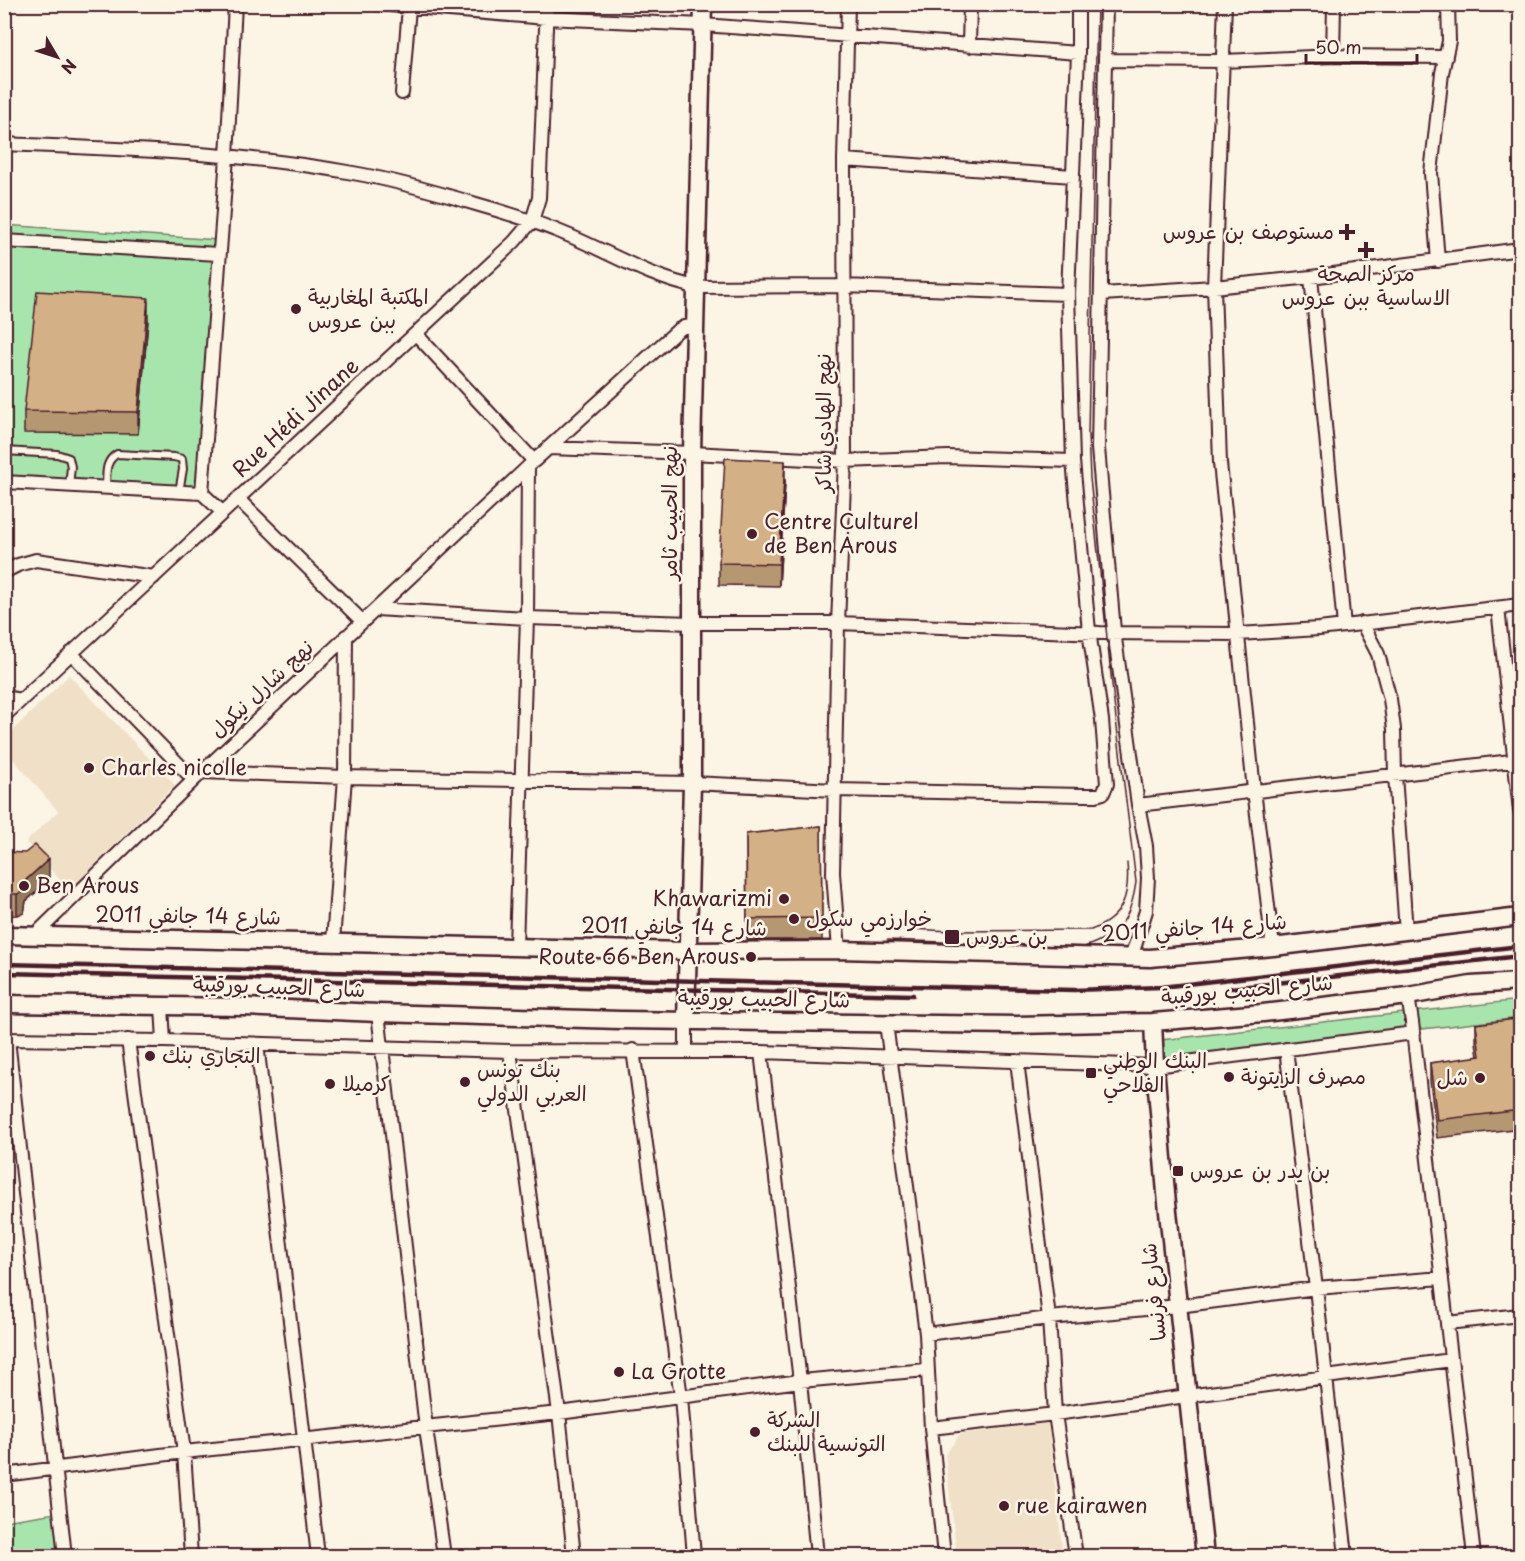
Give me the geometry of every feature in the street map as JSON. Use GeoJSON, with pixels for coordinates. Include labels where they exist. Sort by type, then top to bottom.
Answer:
{"type":"FeatureCollection","features":[{"type":"Feature","properties":{"kind":"street"},"geometry":{"type":"LineString","coordinates":[[202,493],[227,157],[235,4]]}},
{"type":"Feature","properties":{"kind":"street"},"geometry":{"type":"LineString","coordinates":[[377,4],[546,18],[703,25],[1078,53]]}},
{"type":"Feature","properties":{"kind":"street","name":"Rue Hédi Jinane"},"geometry":{"type":"LineString","coordinates":[[4,716],[416,334],[514,242],[532,221],[539,198],[547,4]]}},
{"type":"Feature","properties":{"kind":"street","name":"نهج الحبيب ثامر"},"geometry":{"type":"LineString","coordinates":[[686,1021],[692,783],[692,453],[703,4]]}},
{"type":"Feature","properties":{"kind":"street","name":"نهج الهادي شاكر"},"geometry":{"type":"LineString","coordinates":[[839,950],[833,873],[838,623],[845,461],[843,286],[848,4]]}},
{"type":"Feature","properties":{"kind":"street"},"geometry":{"type":"LineString","coordinates":[[969,46],[970,4]]}},
{"type":"Feature","properties":{"kind":"street"},"geometry":{"type":"LineString","coordinates":[[71,653],[198,776],[692,783],[835,790],[1083,795],[1102,793],[1107,784],[1102,720],[1089,631],[1073,461],[1068,294],[1078,4]]}},
{"type":"Feature","properties":{"kind":"street"},"geometry":{"type":"LineString","coordinates":[[1106,4],[1098,448],[1114,631],[1138,805],[1146,846],[1148,878],[1146,911],[1131,958]]}},
{"type":"Feature","properties":{"kind":"street"},"geometry":{"type":"LineString","coordinates":[[1225,4],[1214,287],[1220,463],[1273,947]]}},
{"type":"Feature","properties":{"kind":"street"},"geometry":{"type":"LineString","coordinates":[[1333,56],[1334,4]]}},
{"type":"Feature","properties":{"kind":"street"},"geometry":{"type":"LineString","coordinates":[[1438,261],[1431,173],[1442,73],[1449,41],[1448,4]]}},
{"type":"Feature","properties":{"kind":"street"},"geometry":{"type":"LineString","coordinates":[[402,93],[409,7]]}},
{"type":"Feature","properties":{"kind":"street"},"geometry":{"type":"LineString","coordinates":[[1106,60],[1224,61],[1333,56],[1446,57]]}},
{"type":"Feature","properties":{"kind":"street"},"geometry":{"type":"LineString","coordinates":[[4,144],[227,157],[354,173],[443,195],[532,221],[680,284],[696,287],[843,286],[1068,294]]}},
{"type":"Feature","properties":{"kind":"street"},"geometry":{"type":"LineString","coordinates":[[844,160],[1073,176]]}},
{"type":"Feature","properties":{"kind":"street"},"geometry":{"type":"LineString","coordinates":[[4,241],[219,254]]}},
{"type":"Feature","properties":{"kind":"street"},"geometry":{"type":"LineString","coordinates":[[1102,294],[1214,287],[1311,277],[1521,249]]}},
{"type":"Feature","properties":{"kind":"street"},"geometry":{"type":"LineString","coordinates":[[1311,277],[1344,626]]}},
{"type":"Feature","properties":{"kind":"street","name":"نهج شارل نيكول"},"geometry":{"type":"LineString","coordinates":[[35,935],[198,776],[548,448],[678,330],[695,326]]}},
{"type":"Feature","properties":{"kind":"street"},"geometry":{"type":"LineString","coordinates":[[416,334],[531,464],[516,946]]}},
{"type":"Feature","properties":{"kind":"street"},"geometry":{"type":"LineString","coordinates":[[548,448],[845,461],[948,457],[1073,461]]}},
{"type":"Feature","properties":{"kind":"street"},"geometry":{"type":"LineString","coordinates":[[4,482],[202,493],[222,512]]}},
{"type":"Feature","properties":{"kind":"street"},"geometry":{"type":"LineString","coordinates":[[238,499],[362,621]]}},
{"type":"Feature","properties":{"kind":"street"},"geometry":{"type":"LineString","coordinates":[[4,572],[18,564],[36,560],[154,577]]}},
{"type":"Feature","properties":{"kind":"street"},"geometry":{"type":"LineString","coordinates":[[376,609],[527,618],[693,623],[838,623],[1238,634],[1319,629],[1521,605]]}},
{"type":"Feature","properties":{"kind":"street"},"geometry":{"type":"LineString","coordinates":[[1498,608],[1518,761],[1521,811]]}},
{"type":"Feature","properties":{"kind":"street"},"geometry":{"type":"LineString","coordinates":[[1362,623],[1378,654],[1390,699],[1394,729],[1406,932]]}},
{"type":"Feature","properties":{"kind":"street"},"geometry":{"type":"LineString","coordinates":[[333,942],[345,777],[346,636]]}},
{"type":"Feature","properties":{"kind":"street"},"geometry":{"type":"LineString","coordinates":[[4,697],[21,700]]}},
{"type":"Feature","properties":{"kind":"street"},"geometry":{"type":"LineString","coordinates":[[1138,805],[1518,761]]}},
{"type":"Feature","properties":{"kind":"street","name":"شارع 14 جانفي 2011"},"geometry":{"type":"LineString","coordinates":[[4,935],[686,951],[839,950],[1131,958],[1273,947],[1521,917]]}},
{"type":"Feature","properties":{"kind":"street","name":"شارع الحبيب بورقيبة"},"geometry":{"type":"LineString","coordinates":[[4,1004],[244,1007],[686,1021],[1016,1025],[1153,1022],[1263,1013],[1471,986],[1521,982]]}},
{"type":"Feature","properties":{"kind":"street"},"geometry":{"type":"LineString","coordinates":[[1407,996],[1414,1033],[1474,1557]]}},
{"type":"Feature","properties":{"kind":"street"},"geometry":{"type":"LineString","coordinates":[[162,1006],[164,1041]]}},
{"type":"Feature","properties":{"kind":"street"},"geometry":{"type":"LineString","coordinates":[[378,1013],[426,1428],[444,1557]]}},
{"type":"Feature","properties":{"kind":"street"},"geometry":{"type":"LineString","coordinates":[[686,1021],[686,1051]]}},
{"type":"Feature","properties":{"kind":"street","name":"شارع فرنسا"},"geometry":{"type":"LineString","coordinates":[[1153,1022],[1155,1066],[1178,1306],[1205,1557]]}},
{"type":"Feature","properties":{"kind":"street"},"geometry":{"type":"LineString","coordinates":[[886,1023],[926,1334],[931,1428],[944,1557]]}},
{"type":"Feature","properties":{"kind":"street"},"geometry":{"type":"LineString","coordinates":[[65,1557],[6,1039],[128,1040],[510,1051],[761,1052],[1155,1066],[1414,1033]]}},
{"type":"Feature","properties":{"kind":"street"},"geometry":{"type":"LineString","coordinates":[[128,1040],[183,1452],[192,1557]]}},
{"type":"Feature","properties":{"kind":"street"},"geometry":{"type":"LineString","coordinates":[[257,1044],[318,1557]]}},
{"type":"Feature","properties":{"kind":"street"},"geometry":{"type":"LineString","coordinates":[[1286,1049],[1346,1557]]}},
{"type":"Feature","properties":{"kind":"street"},"geometry":{"type":"LineString","coordinates":[[633,1050],[681,1397],[694,1557]]}},
{"type":"Feature","properties":{"kind":"street"},"geometry":{"type":"LineString","coordinates":[[510,1051],[560,1413],[574,1557]]}},
{"type":"Feature","properties":{"kind":"street"},"geometry":{"type":"LineString","coordinates":[[761,1052],[800,1381],[817,1557]]}},
{"type":"Feature","properties":{"kind":"street"},"geometry":{"type":"LineString","coordinates":[[1017,1060],[1049,1317],[1055,1414],[1076,1557]]}},
{"type":"Feature","properties":{"kind":"street"},"geometry":{"type":"LineString","coordinates":[[926,1334],[1049,1317],[1178,1306],[1316,1288],[1442,1278]]}},
{"type":"Feature","properties":{"kind":"street"},"geometry":{"type":"LineString","coordinates":[[1447,1323],[1521,1315]]}},
{"type":"Feature","properties":{"kind":"street"},"geometry":{"type":"LineString","coordinates":[[931,1428],[1055,1414],[1451,1360]]}},
{"type":"Feature","properties":{"kind":"street"},"geometry":{"type":"LineString","coordinates":[[4,1474],[183,1452],[560,1413],[800,1381],[927,1370]]}},
{"type":"Feature","properties":{"kind":"lane"},"geometry":{"type":"LineString","coordinates":[[4,451],[57,454],[69,458],[71,467],[69,486]]}},
{"type":"Feature","properties":{"kind":"lane"},"geometry":{"type":"LineString","coordinates":[[106,488],[107,465],[110,459],[117,454],[140,455],[182,459],[183,470],[179,492]]}},
{"type":"Feature","properties":{"kind":"shaded area","name":"Charles nicolle"},"geometry":{"type":"Polygon","coordinates":[[[69,675],[175,785],[69,890],[26,842],[58,811],[5,750],[4,739],[69,675]]]}},
{"type":"Feature","properties":{"kind":"shaded area","name":"rue kairawen"},"geometry":{"type":"Polygon","coordinates":[[[1048,1423],[1063,1556],[957,1556],[945,1455],[960,1434],[1048,1423]]]}},
{"type":"Feature","properties":{"kind":"green space"},"geometry":{"type":"Polygon","coordinates":[[[4,225],[218,240],[198,494],[5,482],[4,225]]]}},
{"type":"Feature","properties":{"kind":"green space"},"geometry":{"type":"Polygon","coordinates":[[[1520,1000],[1520,1018],[1162,1058],[1161,1040],[1520,1000]]]}},
{"type":"Feature","properties":{"kind":"green space"},"geometry":{"type":"Polygon","coordinates":[[[55,1513],[57,1556],[5,1556],[5,1521],[55,1513]]]}},
{"type":"Feature","properties":{"kind":"building"},"geometry":{"type":"Polygon","coordinates":[[[37,291],[148,298],[138,412],[24,411],[37,291]]]}},
{"type":"Feature","properties":{"kind":"building","name":"Centre Culturel de Ben Arous"},"geometry":{"type":"Polygon","coordinates":[[[725,458],[785,461],[779,564],[719,563],[725,458]]]}},
{"type":"Feature","properties":{"kind":"building","name":"Khawarizmi"},"geometry":{"type":"Polygon","coordinates":[[[821,826],[822,918],[747,919],[746,834],[821,826]]]}},
{"type":"Feature","properties":{"kind":"building"},"geometry":{"type":"Polygon","coordinates":[[[35,845],[49,859],[26,880],[24,892],[4,894],[4,852],[25,853],[35,845]]]}},
{"type":"Feature","properties":{"kind":"building"},"geometry":{"type":"Polygon","coordinates":[[[1516,1019],[1521,1060],[1521,1110],[1437,1120],[1430,1063],[1480,1056],[1476,1024],[1516,1019]]]}},
{"type":"Feature","properties":{"kind":"tram line"},"geometry":{"type":"LineString","coordinates":[[887,940],[1084,947],[1107,937],[1122,924],[1134,895],[1136,882],[1114,703],[1090,478],[1088,434],[1097,4]]}},
{"type":"Feature","properties":{"kind":"tram line"},"geometry":{"type":"LineString","coordinates":[[890,928],[952,931],[1091,930],[1111,919],[1122,904],[1127,886],[1127,863]]}},
{"type":"Feature","properties":{"kind":"railway"},"geometry":{"type":"LineString","coordinates":[[4,964],[1074,990],[1161,987],[1520,946]]}},
{"type":"Feature","properties":{"kind":"railway"},"geometry":{"type":"LineString","coordinates":[[1231,988],[1520,956]]}},
{"type":"Feature","properties":{"kind":"railway"},"geometry":{"type":"LineString","coordinates":[[4,973],[913,995]]}},
{"type":"Feature","properties":{"kind":"place","name":"مستوصف بن عروس"},"geometry":{"type":"Point","coordinates":[1347,232]}},
{"type":"Feature","properties":{"kind":"place","name":"مركز الصحة الاساسية ببن عروس"},"geometry":{"type":"Point","coordinates":[1366,250]}},
{"type":"Feature","properties":{"kind":"place","name":"المكتبة المغاربية ببن عروس"},"geometry":{"type":"Point","coordinates":[296,309]}},
{"type":"Feature","properties":{"kind":"place","name":"Centre Culturel de Ben Arous"},"geometry":{"type":"Point","coordinates":[752,534]}},
{"type":"Feature","properties":{"kind":"place","name":"Charles nicolle"},"geometry":{"type":"Point","coordinates":[89,768]}},
{"type":"Feature","properties":{"kind":"place","name":"Ben Arous"},"geometry":{"type":"Point","coordinates":[24,886]}},
{"type":"Feature","properties":{"kind":"place","name":"Khawarizmi"},"geometry":{"type":"Point","coordinates":[784,899]}},
{"type":"Feature","properties":{"kind":"place","name":"خوارزمي سكول"},"geometry":{"type":"Point","coordinates":[794,919]}},
{"type":"Feature","properties":{"kind":"place","name":"بن عروس"},"geometry":{"type":"Point","coordinates":[952,937]}},
{"type":"Feature","properties":{"kind":"place","name":"Route 66 Ben Arous"},"geometry":{"type":"Point","coordinates":[751,957]}},
{"type":"Feature","properties":{"kind":"place","name":"التجاري بنك"},"geometry":{"type":"Point","coordinates":[150,1056]}},
{"type":"Feature","properties":{"kind":"place","name":"البنك الوطني الفلاحي"},"geometry":{"type":"Point","coordinates":[1091,1073]}},
{"type":"Feature","properties":{"kind":"place","name":"مصرف الزيتونة"},"geometry":{"type":"Point","coordinates":[1229,1077]}},
{"type":"Feature","properties":{"kind":"place","name":"شل"},"geometry":{"type":"Point","coordinates":[1480,1078]}},
{"type":"Feature","properties":{"kind":"place","name":"بنك تونس العربي الدولي"},"geometry":{"type":"Point","coordinates":[465,1082]}},
{"type":"Feature","properties":{"kind":"place","name":"كرميلا"},"geometry":{"type":"Point","coordinates":[330,1084]}},
{"type":"Feature","properties":{"kind":"place","name":"بن يدر بن عروس"},"geometry":{"type":"Point","coordinates":[1178,1171]}},
{"type":"Feature","properties":{"kind":"place","name":"La Grotte"},"geometry":{"type":"Point","coordinates":[619,1372]}},
{"type":"Feature","properties":{"kind":"place","name":"الشركة التونسية للبنك"},"geometry":{"type":"Point","coordinates":[755,1432]}},
{"type":"Feature","properties":{"kind":"place","name":"rue kairawen"},"geometry":{"type":"Point","coordinates":[1004,1506]}}]}
